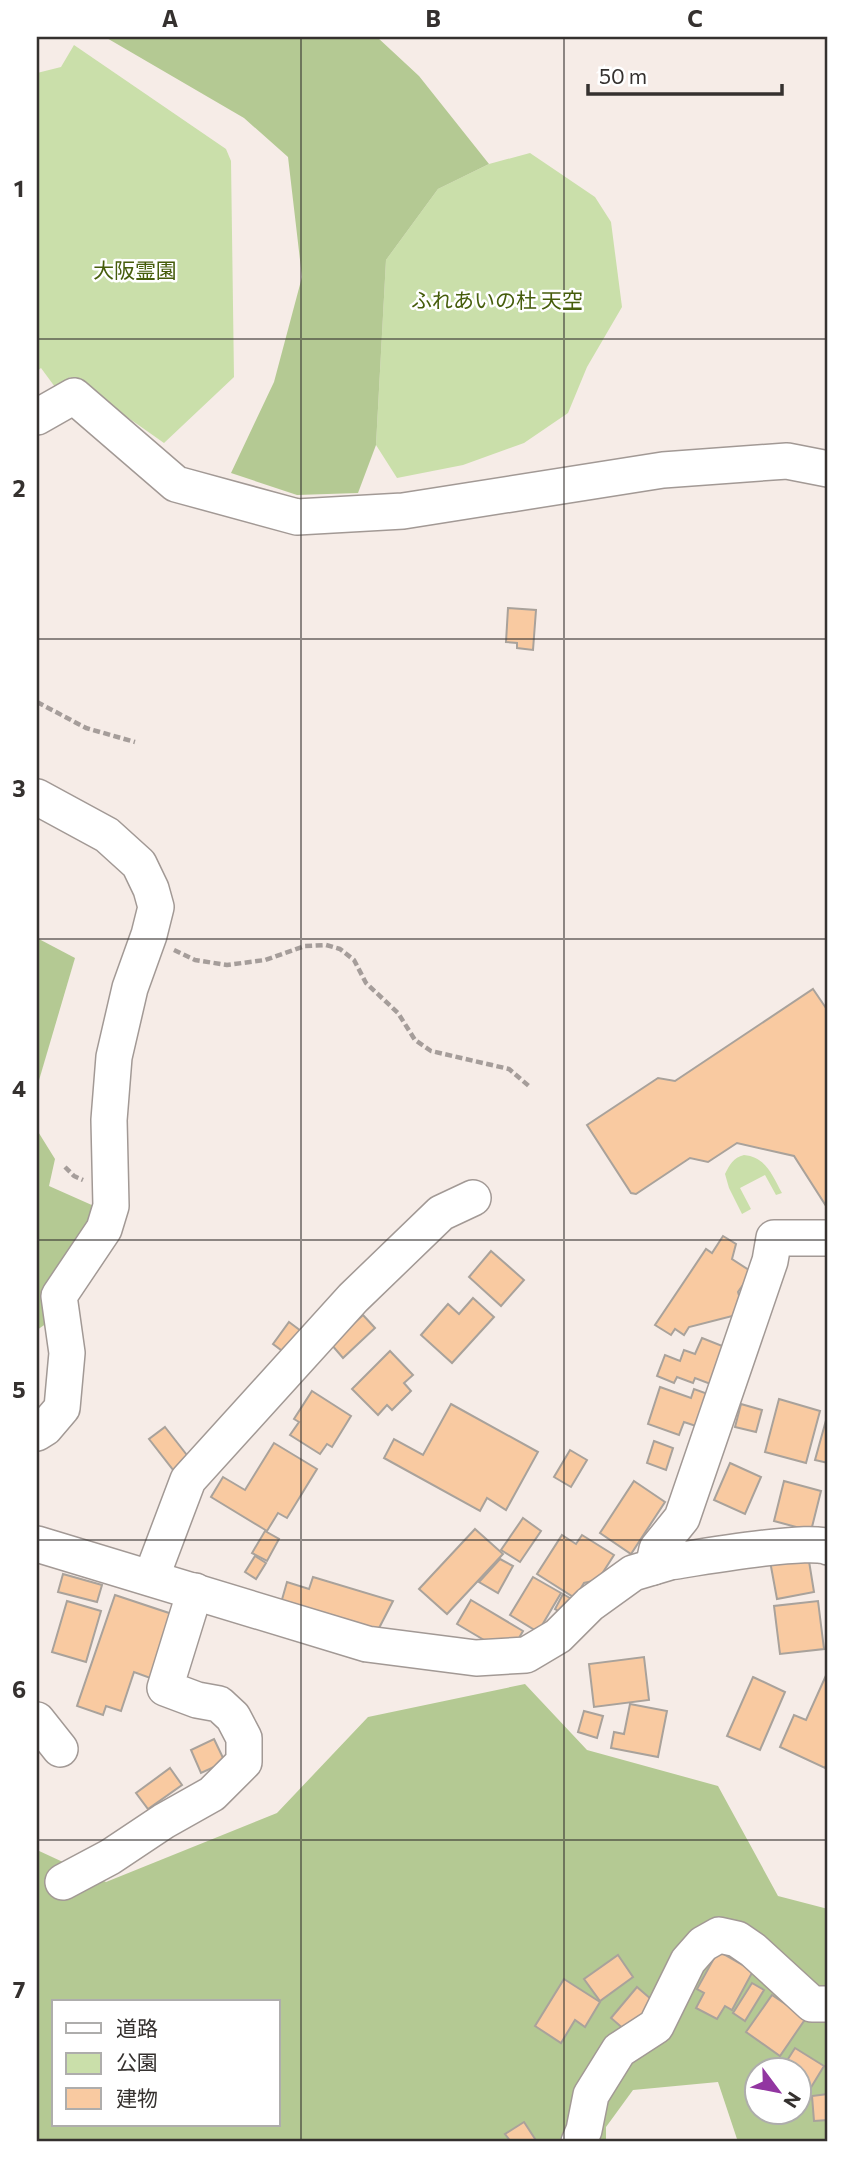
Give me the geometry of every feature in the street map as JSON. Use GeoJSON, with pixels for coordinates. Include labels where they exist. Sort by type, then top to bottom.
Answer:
{"type":"FeatureCollection","features":[{"type":"Feature","properties":{"kind":"street"},"geometry":{"type":"LineString","coordinates":[[37,417],[74,396],[176,484],[297,517],[402,511],[663,470],[788,461],[828,469]]}},
{"type":"Feature","properties":{"kind":"street"},"geometry":{"type":"LineString","coordinates":[[37,797],[107,835],[139,864],[156,907],[130,988],[114,1057],[109,1119],[111,1206],[104,1229],[59,1296],[67,1353],[62,1408],[46,1428],[37,1433]]}},
{"type":"Feature","properties":{"kind":"street"},"geometry":{"type":"LineString","coordinates":[[151,1578],[188,1480],[353,1298],[441,1213],[473,1198]]}},
{"type":"Feature","properties":{"kind":"street"},"geometry":{"type":"LineString","coordinates":[[653,1567],[657,1549],[682,1518],[770,1261],[774,1238],[828,1238]]}},
{"type":"Feature","properties":{"kind":"street"},"geometry":{"type":"LineString","coordinates":[[37,1544],[367,1644],[476,1658],[526,1655],[558,1636],[590,1604],[633,1573],[670,1562],[788,1546],[822,1544],[828,1547]]}},
{"type":"Feature","properties":{"kind":"street"},"geometry":{"type":"LineString","coordinates":[[63,1882],[110,1857],[164,1821],[212,1794],[244,1762],[244,1738],[233,1717],[219,1704],[197,1700],[165,1688],[195,1591]]}},
{"type":"Feature","properties":{"kind":"street"},"geometry":{"type":"LineString","coordinates":[[37,1720],[60,1749]]}},
{"type":"Feature","properties":{"kind":"street"},"geometry":{"type":"LineString","coordinates":[[579,2142],[591,2095],[619,2050],[656,2026],[688,1961],[703,1944],[719,1935],[737,1940],[753,1950],[811,2004],[828,2004]]}},
{"type":"Feature","properties":{"kind":"path"},"geometry":{"type":"LineString","coordinates":[[37,702],[86,728],[135,741]]}},
{"type":"Feature","properties":{"kind":"path"},"geometry":{"type":"LineString","coordinates":[[149,935],[195,960],[227,965],[265,960],[304,946],[326,945],[340,948],[354,960],[366,983],[398,1013],[415,1041],[431,1051],[509,1069],[530,1087]]}},
{"type":"Feature","properties":{"kind":"green space"},"geometry":{"type":"Polygon","coordinates":[[[105,37],[377,37],[419,76],[489,164],[438,189],[386,260],[376,445],[358,493],[297,495],[231,473],[274,382],[302,277],[288,157],[244,118],[105,37]]]}},
{"type":"Feature","properties":{"kind":"green space","name":"大阪霊園"},"geometry":{"type":"Polygon","coordinates":[[[74,45],[226,149],[231,161],[234,377],[164,443],[70,377],[55,387],[41,368],[37,371],[37,73],[61,67],[74,45]]]}},
{"type":"Feature","properties":{"kind":"green space","name":"ふれあいの杜 天空"},"geometry":{"type":"Polygon","coordinates":[[[530,153],[595,197],[611,222],[622,307],[587,367],[568,413],[524,443],[463,465],[397,478],[376,445],[386,260],[438,189],[489,164],[530,153]]]}},
{"type":"Feature","properties":{"kind":"green space"},"geometry":{"type":"Polygon","coordinates":[[[37,938],[75,958],[37,1087],[37,938]]]}},
{"type":"Feature","properties":{"kind":"green space"},"geometry":{"type":"Polygon","coordinates":[[[37,1130],[55,1159],[49,1186],[103,1210],[50,1321],[37,1330],[37,1130]]]}},
{"type":"Feature","properties":{"kind":"green space"},"geometry":{"type":"Polygon","coordinates":[[[744,1155],[752,1156],[763,1163],[782,1193],[776,1195],[765,1175],[740,1188],[751,1209],[742,1214],[725,1174],[732,1162],[744,1155]]]}},
{"type":"Feature","properties":{"kind":"green space"},"geometry":{"type":"Polygon","coordinates":[[[525,1684],[587,1750],[718,1786],[778,1896],[828,1909],[828,2142],[738,2142],[718,2082],[633,2090],[606,2127],[606,2142],[37,2142],[37,1850],[106,1882],[277,1813],[368,1717],[525,1684]]]}},
{"type":"Feature","properties":{"kind":"building"},"geometry":{"type":"Polygon","coordinates":[[[508,608],[536,610],[533,650],[517,648],[517,643],[506,642],[508,608]]]}},
{"type":"Feature","properties":{"kind":"building"},"geometry":{"type":"Polygon","coordinates":[[[813,989],[828,1011],[828,1209],[794,1156],[737,1143],[708,1162],[690,1158],[636,1194],[631,1193],[587,1125],[658,1078],[675,1081],[813,989]]]}},
{"type":"Feature","properties":{"kind":"building"},"geometry":{"type":"Polygon","coordinates":[[[723,1236],[736,1244],[732,1259],[752,1272],[738,1292],[744,1313],[689,1327],[684,1335],[675,1329],[671,1335],[655,1325],[706,1249],[712,1253],[723,1236]]]}},
{"type":"Feature","properties":{"kind":"building"},"geometry":{"type":"Polygon","coordinates":[[[491,1251],[524,1280],[501,1306],[469,1277],[491,1251]]]}},
{"type":"Feature","properties":{"kind":"building"},"geometry":{"type":"Polygon","coordinates":[[[473,1298],[494,1317],[452,1363],[421,1335],[448,1304],[459,1314],[473,1298]]]}},
{"type":"Feature","properties":{"kind":"building"},"geometry":{"type":"Polygon","coordinates":[[[363,1315],[375,1328],[343,1358],[331,1344],[363,1315]]]}},
{"type":"Feature","properties":{"kind":"building"},"geometry":{"type":"Polygon","coordinates":[[[289,1322],[305,1334],[289,1356],[273,1344],[289,1322]]]}},
{"type":"Feature","properties":{"kind":"building"},"geometry":{"type":"Polygon","coordinates":[[[702,1338],[735,1351],[721,1388],[695,1378],[693,1383],[677,1377],[674,1383],[657,1376],[665,1355],[680,1361],[684,1350],[695,1354],[702,1338]]]}},
{"type":"Feature","properties":{"kind":"building"},"geometry":{"type":"Polygon","coordinates":[[[390,1351],[413,1375],[404,1383],[411,1391],[392,1410],[387,1405],[378,1415],[352,1389],[390,1351]]]}},
{"type":"Feature","properties":{"kind":"building"},"geometry":{"type":"Polygon","coordinates":[[[660,1387],[691,1398],[694,1389],[719,1398],[708,1430],[684,1422],[679,1435],[648,1424],[660,1387]]]}},
{"type":"Feature","properties":{"kind":"building"},"geometry":{"type":"Polygon","coordinates":[[[312,1391],[351,1416],[332,1447],[327,1444],[320,1454],[290,1435],[299,1422],[294,1419],[312,1391]]]}},
{"type":"Feature","properties":{"kind":"building"},"geometry":{"type":"Polygon","coordinates":[[[779,1399],[820,1411],[806,1463],[765,1452],[779,1399]]]}},
{"type":"Feature","properties":{"kind":"building"},"geometry":{"type":"Polygon","coordinates":[[[451,1404],[538,1452],[506,1510],[487,1498],[480,1511],[384,1458],[394,1439],[423,1455],[451,1404]]]}},
{"type":"Feature","properties":{"kind":"building"},"geometry":{"type":"Polygon","coordinates":[[[741,1404],[762,1410],[756,1432],[735,1427],[741,1404]]]}},
{"type":"Feature","properties":{"kind":"building"},"geometry":{"type":"Polygon","coordinates":[[[828,1413],[828,1463],[815,1460],[828,1413]]]}},
{"type":"Feature","properties":{"kind":"building"},"geometry":{"type":"Polygon","coordinates":[[[165,1427],[190,1459],[174,1471],[149,1439],[165,1427]]]}},
{"type":"Feature","properties":{"kind":"building"},"geometry":{"type":"Polygon","coordinates":[[[654,1441],[673,1448],[666,1470],[647,1463],[654,1441]]]}},
{"type":"Feature","properties":{"kind":"building"},"geometry":{"type":"Polygon","coordinates":[[[274,1443],[317,1469],[287,1518],[278,1513],[267,1531],[211,1497],[223,1477],[245,1490],[274,1443]]]}},
{"type":"Feature","properties":{"kind":"building"},"geometry":{"type":"Polygon","coordinates":[[[570,1450],[587,1460],[571,1487],[554,1477],[570,1450]]]}},
{"type":"Feature","properties":{"kind":"building"},"geometry":{"type":"Polygon","coordinates":[[[730,1463],[761,1477],[745,1514],[714,1500],[730,1463]]]}},
{"type":"Feature","properties":{"kind":"building"},"geometry":{"type":"Polygon","coordinates":[[[634,1481],[665,1502],[631,1554],[600,1533],[634,1481]]]}},
{"type":"Feature","properties":{"kind":"building"},"geometry":{"type":"Polygon","coordinates":[[[784,1481],[821,1491],[811,1531],[774,1521],[784,1481]]]}},
{"type":"Feature","properties":{"kind":"building"},"geometry":{"type":"Polygon","coordinates":[[[523,1518],[541,1531],[520,1562],[501,1550],[523,1518]]]}},
{"type":"Feature","properties":{"kind":"building"},"geometry":{"type":"Polygon","coordinates":[[[475,1529],[503,1554],[447,1614],[419,1589],[475,1529]]]}},
{"type":"Feature","properties":{"kind":"building"},"geometry":{"type":"Polygon","coordinates":[[[265,1531],[279,1539],[267,1561],[252,1553],[265,1531]]]}},
{"type":"Feature","properties":{"kind":"building"},"geometry":{"type":"Polygon","coordinates":[[[562,1535],[576,1544],[582,1535],[614,1555],[598,1580],[584,1583],[575,1598],[537,1574],[562,1535]]]}},
{"type":"Feature","properties":{"kind":"building"},"geometry":{"type":"Polygon","coordinates":[[[808,1555],[814,1592],[777,1599],[770,1561],[808,1555]]]}},
{"type":"Feature","properties":{"kind":"building"},"geometry":{"type":"Polygon","coordinates":[[[255,1556],[266,1563],[256,1579],[245,1572],[255,1556]]]}},
{"type":"Feature","properties":{"kind":"building"},"geometry":{"type":"Polygon","coordinates":[[[500,1559],[513,1566],[498,1593],[479,1582],[500,1559]]]}},
{"type":"Feature","properties":{"kind":"building"},"geometry":{"type":"Polygon","coordinates":[[[63,1574],[102,1585],[97,1602],[58,1592],[63,1574]]]}},
{"type":"Feature","properties":{"kind":"building"},"geometry":{"type":"Polygon","coordinates":[[[313,1577],[393,1601],[377,1632],[281,1603],[287,1582],[309,1589],[313,1577]]]}},
{"type":"Feature","properties":{"kind":"building"},"geometry":{"type":"Polygon","coordinates":[[[533,1577],[561,1593],[538,1632],[510,1615],[533,1577]]]}},
{"type":"Feature","properties":{"kind":"building"},"geometry":{"type":"Polygon","coordinates":[[[563,1594],[580,1604],[571,1618],[555,1609],[563,1594]]]}},
{"type":"Feature","properties":{"kind":"building"},"geometry":{"type":"Polygon","coordinates":[[[115,1595],[175,1615],[153,1679],[134,1672],[121,1711],[106,1706],[103,1715],[77,1706],[115,1595]]]}},
{"type":"Feature","properties":{"kind":"building"},"geometry":{"type":"Polygon","coordinates":[[[471,1600],[523,1631],[512,1650],[501,1650],[457,1624],[471,1600]]]}},
{"type":"Feature","properties":{"kind":"building"},"geometry":{"type":"Polygon","coordinates":[[[67,1601],[101,1611],[86,1662],[52,1652],[67,1601]]]}},
{"type":"Feature","properties":{"kind":"building"},"geometry":{"type":"Polygon","coordinates":[[[818,1601],[824,1649],[780,1654],[774,1606],[818,1601]]]}},
{"type":"Feature","properties":{"kind":"building"},"geometry":{"type":"Polygon","coordinates":[[[644,1657],[649,1700],[594,1707],[589,1664],[644,1657]]]}},
{"type":"Feature","properties":{"kind":"building"},"geometry":{"type":"Polygon","coordinates":[[[828,1671],[828,1761],[825,1768],[780,1747],[794,1715],[806,1720],[828,1671]]]}},
{"type":"Feature","properties":{"kind":"building"},"geometry":{"type":"Polygon","coordinates":[[[753,1677],[785,1692],[760,1750],[727,1736],[753,1677]]]}},
{"type":"Feature","properties":{"kind":"building"},"geometry":{"type":"Polygon","coordinates":[[[630,1704],[667,1711],[658,1757],[611,1748],[614,1732],[624,1734],[630,1704]]]}},
{"type":"Feature","properties":{"kind":"building"},"geometry":{"type":"Polygon","coordinates":[[[584,1711],[603,1716],[597,1738],[578,1732],[584,1711]]]}},
{"type":"Feature","properties":{"kind":"building"},"geometry":{"type":"Polygon","coordinates":[[[214,1739],[225,1762],[201,1773],[191,1750],[214,1739]]]}},
{"type":"Feature","properties":{"kind":"building"},"geometry":{"type":"Polygon","coordinates":[[[170,1768],[182,1785],[148,1809],[136,1793],[170,1768]]]}},
{"type":"Feature","properties":{"kind":"building"},"geometry":{"type":"Polygon","coordinates":[[[718,1951],[753,1971],[732,2010],[725,2006],[717,2019],[696,2008],[704,1993],[697,1989],[718,1951]]]}},
{"type":"Feature","properties":{"kind":"building"},"geometry":{"type":"Polygon","coordinates":[[[618,1955],[633,1977],[600,2001],[584,1979],[618,1955]]]}},
{"type":"Feature","properties":{"kind":"building"},"geometry":{"type":"Polygon","coordinates":[[[564,1979],[600,2002],[585,2027],[575,2020],[561,2043],[535,2026],[564,1979]]]}},
{"type":"Feature","properties":{"kind":"building"},"geometry":{"type":"Polygon","coordinates":[[[752,1983],[764,1990],[745,2021],[733,2013],[752,1983]]]}},
{"type":"Feature","properties":{"kind":"building"},"geometry":{"type":"Polygon","coordinates":[[[637,1987],[659,2006],[633,2037],[611,2018],[637,1987]]]}},
{"type":"Feature","properties":{"kind":"building"},"geometry":{"type":"Polygon","coordinates":[[[772,1995],[806,2018],[780,2056],[746,2032],[772,1995]]]}},
{"type":"Feature","properties":{"kind":"building"},"geometry":{"type":"Polygon","coordinates":[[[795,2048],[808,2056],[790,2056],[795,2048]]]}},
{"type":"Feature","properties":{"kind":"building"},"geometry":{"type":"Polygon","coordinates":[[[812,2059],[824,2066],[812,2086],[812,2059]]]}},
{"type":"Feature","properties":{"kind":"building"},"geometry":{"type":"Polygon","coordinates":[[[828,2094],[828,2120],[814,2121],[812,2096],[828,2094]]]}},
{"type":"Feature","properties":{"kind":"building"},"geometry":{"type":"Polygon","coordinates":[[[524,2122],[537,2142],[511,2142],[505,2134],[524,2122]]]}}]}
